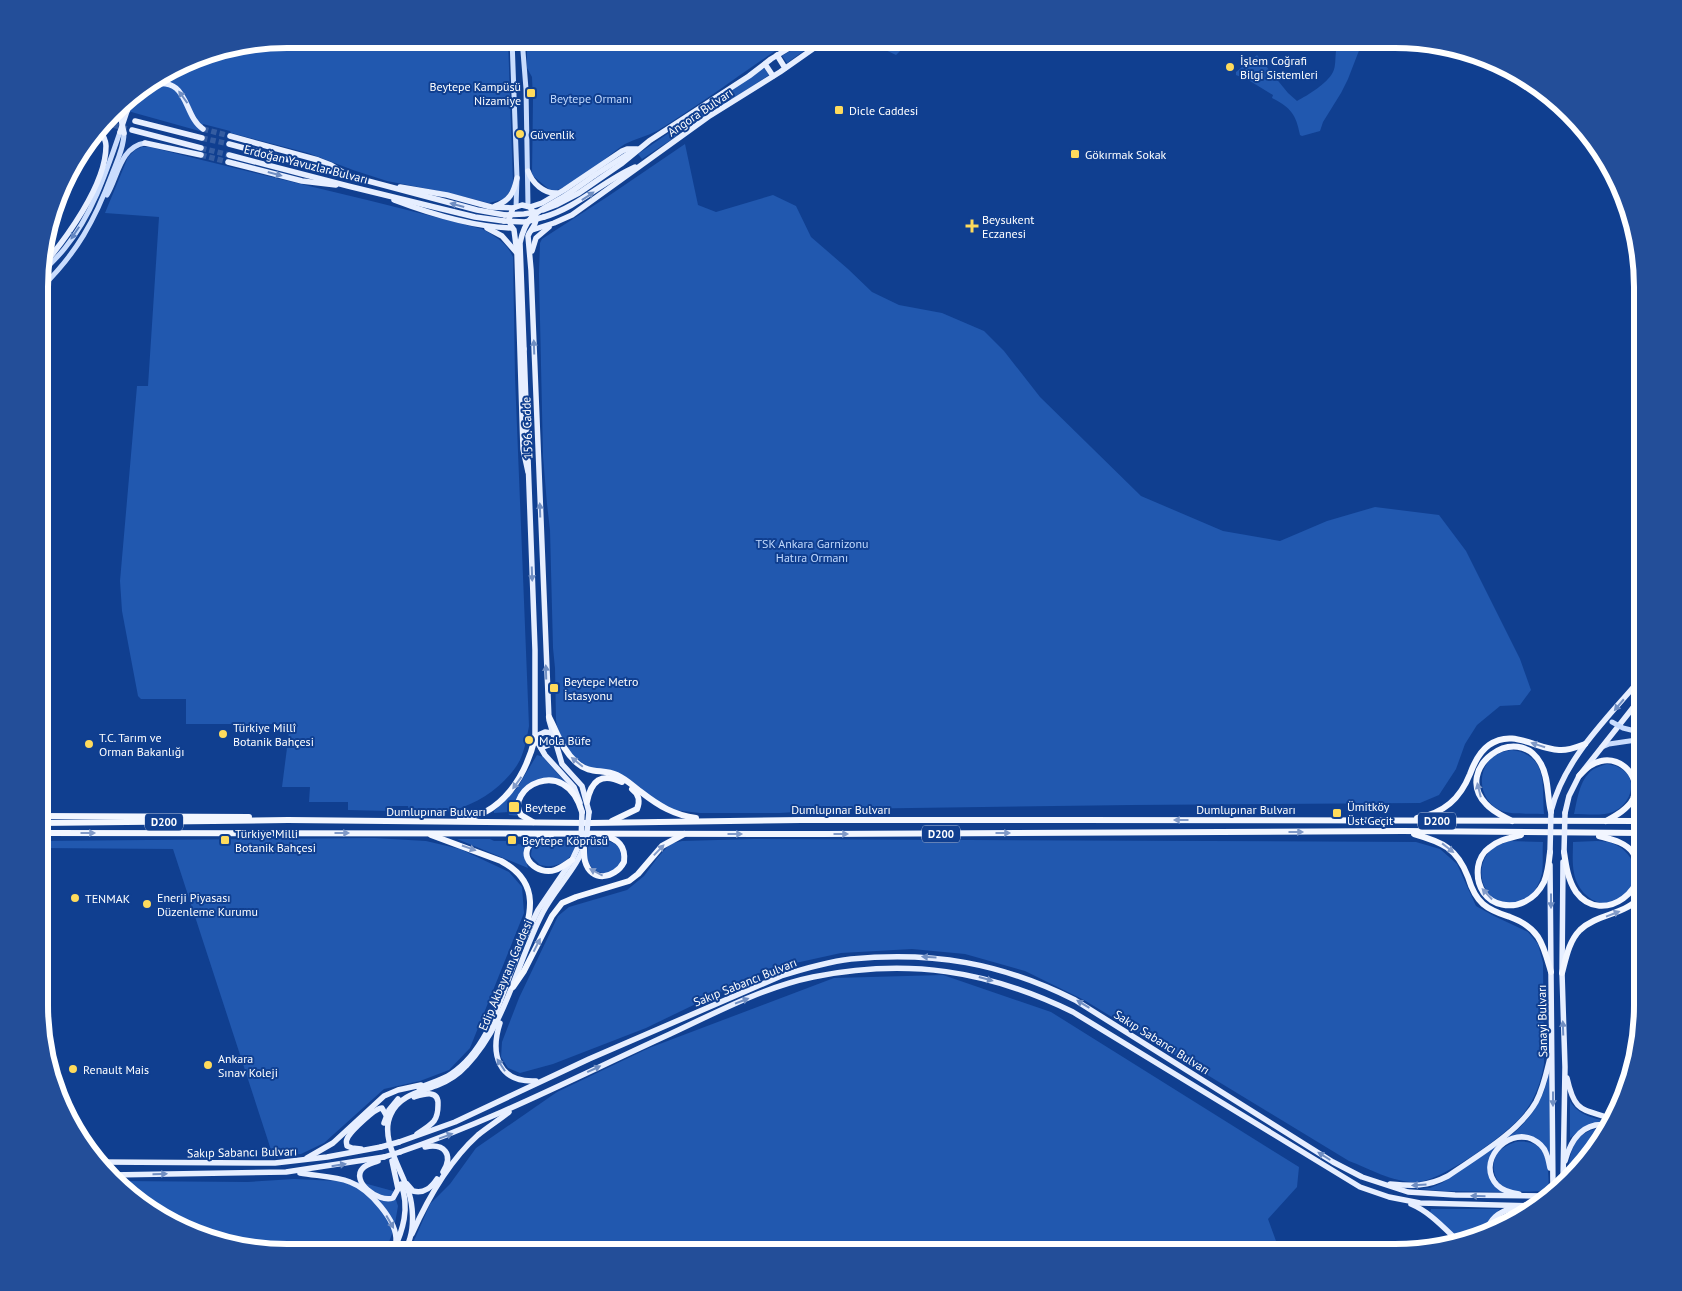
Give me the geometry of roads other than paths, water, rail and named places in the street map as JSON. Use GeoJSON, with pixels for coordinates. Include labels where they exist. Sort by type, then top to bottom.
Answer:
{"type":"FeatureCollection","features":[{"type":"Feature","properties":{"kind":"highway"},"geometry":{"type":"LineString","coordinates":[[549,717],[564,750],[579,765],[591,771],[610,772],[625,778],[654,802],[672,813],[715,821]]}},
{"type":"Feature","properties":{"kind":"highway"},"geometry":{"type":"LineString","coordinates":[[443,823],[478,816],[491,809],[503,799],[524,771],[532,754],[535,737]]}},
{"type":"Feature","properties":{"kind":"highway"},"geometry":{"type":"LineString","coordinates":[[1402,821],[1434,814],[1452,803],[1464,788],[1478,756],[1483,750],[1497,741],[1514,738],[1558,750],[1571,749],[1585,744]]}},
{"type":"Feature","properties":{"kind":"highway"},"geometry":{"type":"LineString","coordinates":[[1513,822],[1484,803],[1478,788],[1477,779],[1486,758],[1501,749],[1519,747],[1528,750],[1540,762],[1546,779],[1551,812]]}},
{"type":"Feature","properties":{"kind":"highway"},"geometry":{"type":"LineString","coordinates":[[1579,776],[1596,763],[1608,760],[1621,764],[1631,774],[1634,782],[1633,799],[1622,811],[1606,822]]}},
{"type":"Feature","properties":{"kind":"highway"},"geometry":{"type":"LineString","coordinates":[[587,802],[595,782],[606,778],[621,781],[636,792],[639,803],[637,809],[606,823]]}},
{"type":"Feature","properties":{"kind":"highway"},"geometry":{"type":"LineString","coordinates":[[534,822],[521,815],[517,803],[521,796],[538,781],[558,782],[568,787],[585,812]]}},
{"type":"Feature","properties":{"kind":"highway"},"geometry":{"type":"LineString","coordinates":[[48,816],[270,817],[288,820]]}},
{"type":"Feature","properties":{"kind":"highway","name":"Dumlupınar Bulvarı"},"geometry":{"type":"LineString","coordinates":[[48,823],[288,820],[443,823],[1065,820],[1634,821]]}},
{"type":"Feature","properties":{"kind":"highway"},"geometry":{"type":"LineString","coordinates":[[1403,831],[1441,842],[1452,851],[1462,863],[1475,895],[1482,903],[1497,912],[1523,922],[1537,934],[1545,951],[1551,972]]}},
{"type":"Feature","properties":{"kind":"highway","name":"Dumlupınar Bulvarı"},"geometry":{"type":"LineString","coordinates":[[48,833],[1403,831],[1634,833]]}},
{"type":"Feature","properties":{"kind":"highway"},"geometry":{"type":"LineString","coordinates":[[423,833],[473,849],[501,861],[510,866],[525,880],[531,898],[530,913],[517,955]]}},
{"type":"Feature","properties":{"kind":"highway"},"geometry":{"type":"LineString","coordinates":[[558,833],[532,842],[527,853],[528,860],[537,869],[554,871],[572,860]]}},
{"type":"Feature","properties":{"kind":"highway"},"geometry":{"type":"LineString","coordinates":[[584,844],[585,862],[591,871],[604,876],[610,876],[618,872],[624,862],[625,853],[621,844],[610,837],[595,833]]}},
{"type":"Feature","properties":{"kind":"highway"},"geometry":{"type":"LineString","coordinates":[[512,987],[518,980],[552,916],[562,903],[630,880],[638,874],[662,846],[687,833]]}},
{"type":"Feature","properties":{"kind":"highway"},"geometry":{"type":"LineString","coordinates":[[1529,833],[1500,841],[1487,849],[1483,854],[1479,862],[1478,877],[1484,892],[1491,899],[1505,905],[1515,906],[1531,899],[1545,881],[1550,852]]}},
{"type":"Feature","properties":{"kind":"highway"},"geometry":{"type":"LineString","coordinates":[[1590,834],[1621,843],[1634,854]]}},
{"type":"Feature","properties":{"kind":"highway"},"geometry":{"type":"LineString","coordinates":[[1564,852],[1570,879],[1577,894],[1590,904],[1605,906],[1618,902],[1625,898],[1634,886]]}},
{"type":"Feature","properties":{"kind":"highway"},"geometry":{"type":"LineString","coordinates":[[1562,973],[1570,946],[1580,930],[1596,920],[1624,910],[1634,903]]}},
{"type":"Feature","properties":{"kind":"main road","name":"1596. Cadde"},"geometry":{"type":"LineString","coordinates":[[512,48],[517,178],[515,208],[509,219],[513,229],[517,253],[524,449],[528,472]]}},
{"type":"Feature","properties":{"kind":"main road","name":"1596. Cadde"},"geometry":{"type":"LineString","coordinates":[[522,48],[529,207],[535,213],[536,220],[520,243],[528,409],[528,472],[535,650],[535,737]]}},
{"type":"Feature","properties":{"kind":"main road","name":"Angora Bulvarı"},"geometry":{"type":"LineString","coordinates":[[544,214],[621,164],[637,149],[790,48]]}},
{"type":"Feature","properties":{"kind":"main road","name":"Angora Bulvarı"},"geometry":{"type":"LineString","coordinates":[[544,214],[561,212],[573,206],[613,179],[639,165],[708,117],[814,48]]}},
{"type":"Feature","properties":{"kind":"main road"},"geometry":{"type":"LineString","coordinates":[[777,56],[785,68]]}},
{"type":"Feature","properties":{"kind":"main road"},"geometry":{"type":"LineString","coordinates":[[765,64],[773,76]]}},
{"type":"Feature","properties":{"kind":"main road"},"geometry":{"type":"LineString","coordinates":[[160,84],[176,89],[185,99],[195,122],[203,129]]}},
{"type":"Feature","properties":{"kind":"main road"},"geometry":{"type":"LineString","coordinates":[[100,206],[120,152],[122,133],[128,108]]}},
{"type":"Feature","properties":{"kind":"main road"},"geometry":{"type":"LineString","coordinates":[[49,266],[65,249],[86,215],[105,175],[122,133],[121,119],[118,118]]}},
{"type":"Feature","properties":{"kind":"main road"},"geometry":{"type":"LineString","coordinates":[[134,121],[202,138]]}},
{"type":"Feature","properties":{"kind":"main road"},"geometry":{"type":"LineString","coordinates":[[515,129],[522,127],[527,130]]}},
{"type":"Feature","properties":{"kind":"main road"},"geometry":{"type":"LineString","coordinates":[[132,130],[201,148]]}},
{"type":"Feature","properties":{"kind":"main road"},"geometry":{"type":"LineString","coordinates":[[50,258],[83,210],[93,189],[106,152],[105,140],[102,135]]}},
{"type":"Feature","properties":{"kind":"main road"},"geometry":{"type":"LineString","coordinates":[[230,136],[318,160],[331,165],[350,177]]}},
{"type":"Feature","properties":{"kind":"main road"},"geometry":{"type":"LineString","coordinates":[[515,137],[521,142],[527,136]]}},
{"type":"Feature","properties":{"kind":"main road"},"geometry":{"type":"LineString","coordinates":[[48,281],[83,238],[110,190],[126,153],[136,145],[152,143],[201,155]]}},
{"type":"Feature","properties":{"kind":"main road","name":"Erdoğan Yavuzlar Bulvarı"},"geometry":{"type":"LineString","coordinates":[[229,144],[477,210],[505,215],[544,214]]}},
{"type":"Feature","properties":{"kind":"main road","name":"Angora Bulvarı"},"geometry":{"type":"LineString","coordinates":[[528,230],[536,212],[562,198],[626,153],[637,149]]}},
{"type":"Feature","properties":{"kind":"main road","name":"Angora Bulvarı"},"geometry":{"type":"LineString","coordinates":[[515,208],[522,205],[529,207],[542,203],[622,151],[637,149]]}},
{"type":"Feature","properties":{"kind":"main road","name":"Erdoğan Yavuzlar Bulvarı"},"geometry":{"type":"LineString","coordinates":[[228,155],[476,217],[504,222],[525,222],[544,214]]}},
{"type":"Feature","properties":{"kind":"main road"},"geometry":{"type":"LineString","coordinates":[[228,162],[302,181],[324,185],[348,186]]}},
{"type":"Feature","properties":{"kind":"main road","name":"Angora Bulvarı"},"geometry":{"type":"LineString","coordinates":[[528,230],[552,224],[587,205],[630,175],[639,165]]}},
{"type":"Feature","properties":{"kind":"main road"},"geometry":{"type":"LineString","coordinates":[[528,171],[533,182],[550,193],[559,193]]}},
{"type":"Feature","properties":{"kind":"main road"},"geometry":{"type":"LineString","coordinates":[[491,207],[505,202],[510,197],[514,191],[517,178]]}},
{"type":"Feature","properties":{"kind":"main road","name":"Erdoğan Yavuzlar Bulvarı"},"geometry":{"type":"LineString","coordinates":[[377,184],[432,192],[491,207],[515,208]]}},
{"type":"Feature","properties":{"kind":"main road","name":"Erdoğan Yavuzlar Bulvarı"},"geometry":{"type":"LineString","coordinates":[[378,193],[412,206],[479,224],[513,229],[521,233],[528,230]]}},
{"type":"Feature","properties":{"kind":"main road"},"geometry":{"type":"LineString","coordinates":[[542,203],[539,208],[540,216],[542,220],[552,224]]}},
{"type":"Feature","properties":{"kind":"main road"},"geometry":{"type":"LineString","coordinates":[[479,224],[502,236],[517,253]]}},
{"type":"Feature","properties":{"kind":"main road"},"geometry":{"type":"LineString","coordinates":[[531,270],[534,241],[542,231],[552,224]]}},
{"type":"Feature","properties":{"kind":"main road","name":"1596. Cadde"},"geometry":{"type":"LineString","coordinates":[[528,230],[532,284],[549,717],[562,764],[580,783],[587,802],[585,812]]}},
{"type":"Feature","properties":{"kind":"main road"},"geometry":{"type":"LineString","coordinates":[[518,284],[522,277],[525,276],[532,284]]}},
{"type":"Feature","properties":{"kind":"main road","name":"Sanayi Bulvarı"},"geometry":{"type":"LineString","coordinates":[[1553,1184],[1551,812],[1563,778],[1585,744],[1634,687]]}},
{"type":"Feature","properties":{"kind":"main road"},"geometry":{"type":"LineString","coordinates":[[1633,708],[1634,713]]}},
{"type":"Feature","properties":{"kind":"main road","name":"Sanayi Bulvarı"},"geometry":{"type":"LineString","coordinates":[[1563,1174],[1565,1067],[1562,973],[1565,813],[1569,796],[1579,776],[1596,752],[1633,708]]}},
{"type":"Feature","properties":{"kind":"main road"},"geometry":{"type":"LineString","coordinates":[[1612,722],[1623,728],[1634,731]]}},
{"type":"Feature","properties":{"kind":"main road"},"geometry":{"type":"LineString","coordinates":[[541,748],[551,744],[553,736],[543,732],[535,737],[541,748],[555,767],[575,790],[585,812],[584,844]]}},
{"type":"Feature","properties":{"kind":"main road"},"geometry":{"type":"LineString","coordinates":[[1596,752],[1609,744],[1634,740]]}},
{"type":"Feature","properties":{"kind":"main road","name":"Edip Akbayram Caddesi"},"geometry":{"type":"LineString","coordinates":[[386,1115],[396,1101],[404,1095],[453,1073],[479,1044],[497,1007],[517,955],[538,910],[584,844]]}},
{"type":"Feature","properties":{"kind":"main road","name":"Edip Akbayram Caddesi"},"geometry":{"type":"LineString","coordinates":[[400,1102],[414,1093],[438,1085],[455,1076],[474,1057],[489,1037],[504,1006],[542,914],[552,896],[577,862],[584,844]]}},
{"type":"Feature","properties":{"kind":"main road","name":"Sakıp Sabancı Bulvarı"},"geometry":{"type":"LineString","coordinates":[[107,1162],[275,1163],[300,1161],[378,1148],[455,1122],[736,994],[788,974],[849,959],[926,957],[949,959],[1019,976],[1075,1000],[1333,1162],[1362,1177],[1408,1192],[1425,1194],[1538,1196]]}},
{"type":"Feature","properties":{"kind":"main road","name":"Sakıp Sabancı Bulvarı"},"geometry":{"type":"LineString","coordinates":[[119,1174],[290,1172],[384,1157],[469,1127],[519,1106],[737,1003],[803,980],[847,971],[885,968],[950,971],[1017,988],[1051,1001],[1073,1012],[1360,1187],[1400,1200],[1435,1204],[1523,1206]]}},
{"type":"Feature","properties":{"kind":"main road"},"geometry":{"type":"LineString","coordinates":[[504,1006],[496,1040],[498,1062],[507,1073],[518,1079],[530,1081],[544,1080]]}},
{"type":"Feature","properties":{"kind":"main road"},"geometry":{"type":"LineString","coordinates":[[1380,1184],[1420,1186],[1438,1182],[1522,1122],[1536,1101],[1544,1081],[1553,1045]]}},
{"type":"Feature","properties":{"kind":"main road"},"geometry":{"type":"LineString","coordinates":[[1565,1067],[1570,1091],[1579,1107],[1606,1117]]}},
{"type":"Feature","properties":{"kind":"main road"},"geometry":{"type":"LineString","coordinates":[[300,1161],[318,1153],[333,1143],[380,1099],[389,1093],[430,1083]]}},
{"type":"Feature","properties":{"kind":"main road"},"geometry":{"type":"LineString","coordinates":[[384,1157],[363,1168],[359,1174],[363,1184],[376,1197],[389,1199],[393,1198],[397,1192],[398,1185],[387,1126],[391,1114],[400,1102],[426,1094],[433,1094],[438,1099],[438,1108],[434,1120],[409,1138]]}},
{"type":"Feature","properties":{"kind":"main road"},"geometry":{"type":"LineString","coordinates":[[407,1244],[430,1198],[455,1160],[478,1135],[519,1106]]}},
{"type":"Feature","properties":{"kind":"main road"},"geometry":{"type":"LineString","coordinates":[[378,1148],[352,1148],[347,1146],[346,1142],[351,1133],[376,1109],[382,1108],[386,1115],[384,1133],[405,1195],[406,1206],[402,1231],[396,1244]]}},
{"type":"Feature","properties":{"kind":"main road"},"geometry":{"type":"LineString","coordinates":[[1563,1170],[1568,1148],[1577,1135],[1588,1127],[1601,1126]]}},
{"type":"Feature","properties":{"kind":"main road"},"geometry":{"type":"LineString","coordinates":[[1528,1196],[1506,1191],[1497,1185],[1492,1176],[1492,1158],[1495,1150],[1502,1144],[1516,1137],[1535,1141],[1546,1152],[1552,1179]]}},
{"type":"Feature","properties":{"kind":"main road"},"geometry":{"type":"LineString","coordinates":[[393,1160],[410,1189],[417,1192],[430,1188],[446,1167],[448,1157],[444,1149],[435,1145],[403,1151]]}},
{"type":"Feature","properties":{"kind":"main road"},"geometry":{"type":"LineString","coordinates":[[393,1160],[409,1195],[412,1223],[410,1238]]}},
{"type":"Feature","properties":{"kind":"main road"},"geometry":{"type":"LineString","coordinates":[[290,1172],[338,1178],[357,1184],[369,1195],[392,1223],[396,1240],[395,1244]]}},
{"type":"Feature","properties":{"kind":"main road"},"geometry":{"type":"LineString","coordinates":[[1400,1200],[1423,1210],[1452,1236]]}},
{"type":"Feature","properties":{"kind":"main road"},"geometry":{"type":"LineString","coordinates":[[1488,1224],[1494,1217],[1505,1210],[1520,1206]]}},
{"type":"Feature","properties":{"kind":"tunnel"},"geometry":{"type":"LineString","coordinates":[[111,125],[132,130]]}},
{"type":"Feature","properties":{"kind":"tunnel"},"geometry":{"type":"LineString","coordinates":[[203,129],[230,136]]}},
{"type":"Feature","properties":{"kind":"tunnel"},"geometry":{"type":"LineString","coordinates":[[202,138],[229,144]]}},
{"type":"Feature","properties":{"kind":"tunnel"},"geometry":{"type":"LineString","coordinates":[[201,148],[229,155]]}},
{"type":"Feature","properties":{"kind":"tunnel"},"geometry":{"type":"LineString","coordinates":[[201,155],[228,162]]}},
{"type":"Feature","properties":{"kind":"place","name":"İşlem Coğrafi Bilgi Sistemleri"},"geometry":{"type":"Point","coordinates":[1230,67]}},
{"type":"Feature","properties":{"kind":"place","name":"Beytepe Kampüsü Nizamiye"},"geometry":{"type":"Point","coordinates":[531,93]}},
{"type":"Feature","properties":{"kind":"place","name":"Dicle Caddesi"},"geometry":{"type":"Point","coordinates":[839,110]}},
{"type":"Feature","properties":{"kind":"place","name":"Güvenlik"},"geometry":{"type":"Point","coordinates":[520,134]}},
{"type":"Feature","properties":{"kind":"place","name":"Gökırmak Sokak"},"geometry":{"type":"Point","coordinates":[1075,154]}},
{"type":"Feature","properties":{"kind":"place","name":"Beysukent Eczanesi"},"geometry":{"type":"Point","coordinates":[972,226]}},
{"type":"Feature","properties":{"kind":"place","name":"Beytepe Metro İstasyonu"},"geometry":{"type":"Point","coordinates":[554,688]}},
{"type":"Feature","properties":{"kind":"place","name":"Türkiye Millî Botanik Bahçesi"},"geometry":{"type":"Point","coordinates":[223,734]}},
{"type":"Feature","properties":{"kind":"place","name":"Mola Büfe"},"geometry":{"type":"Point","coordinates":[529,740]}},
{"type":"Feature","properties":{"kind":"place","name":"T.C. Tarım ve Orman Bakanlığı"},"geometry":{"type":"Point","coordinates":[89,744]}},
{"type":"Feature","properties":{"kind":"place","name":"Beytepe"},"geometry":{"type":"Point","coordinates":[514,807]}},
{"type":"Feature","properties":{"kind":"place","name":"Ümitköy Üst Geçit"},"geometry":{"type":"Point","coordinates":[1337,813]}},
{"type":"Feature","properties":{"kind":"place","name":"Türkiye Milli Botanik Bahçesi"},"geometry":{"type":"Point","coordinates":[225,840]}},
{"type":"Feature","properties":{"kind":"place","name":"Beytepe Köprüsü"},"geometry":{"type":"Point","coordinates":[512,840]}},
{"type":"Feature","properties":{"kind":"place","name":"TENMAK"},"geometry":{"type":"Point","coordinates":[75,898]}},
{"type":"Feature","properties":{"kind":"place","name":"Enerji Piyasası Düzenleme Kurumu"},"geometry":{"type":"Point","coordinates":[147,904]}},
{"type":"Feature","properties":{"kind":"place","name":"Ankara Sınav Koleji"},"geometry":{"type":"Point","coordinates":[208,1065]}},
{"type":"Feature","properties":{"kind":"place","name":"Renault Mais"},"geometry":{"type":"Point","coordinates":[73,1069]}},
{"type":"Feature","properties":{"kind":"park label","name":"Beytepe Ormanı"},"geometry":{"type":"Point","coordinates":[591,98]}},
{"type":"Feature","properties":{"kind":"park label","name":"TSK Ankara Garnizonu Hatıra Ormanı"},"geometry":{"type":"Point","coordinates":[812,550]}}]}
